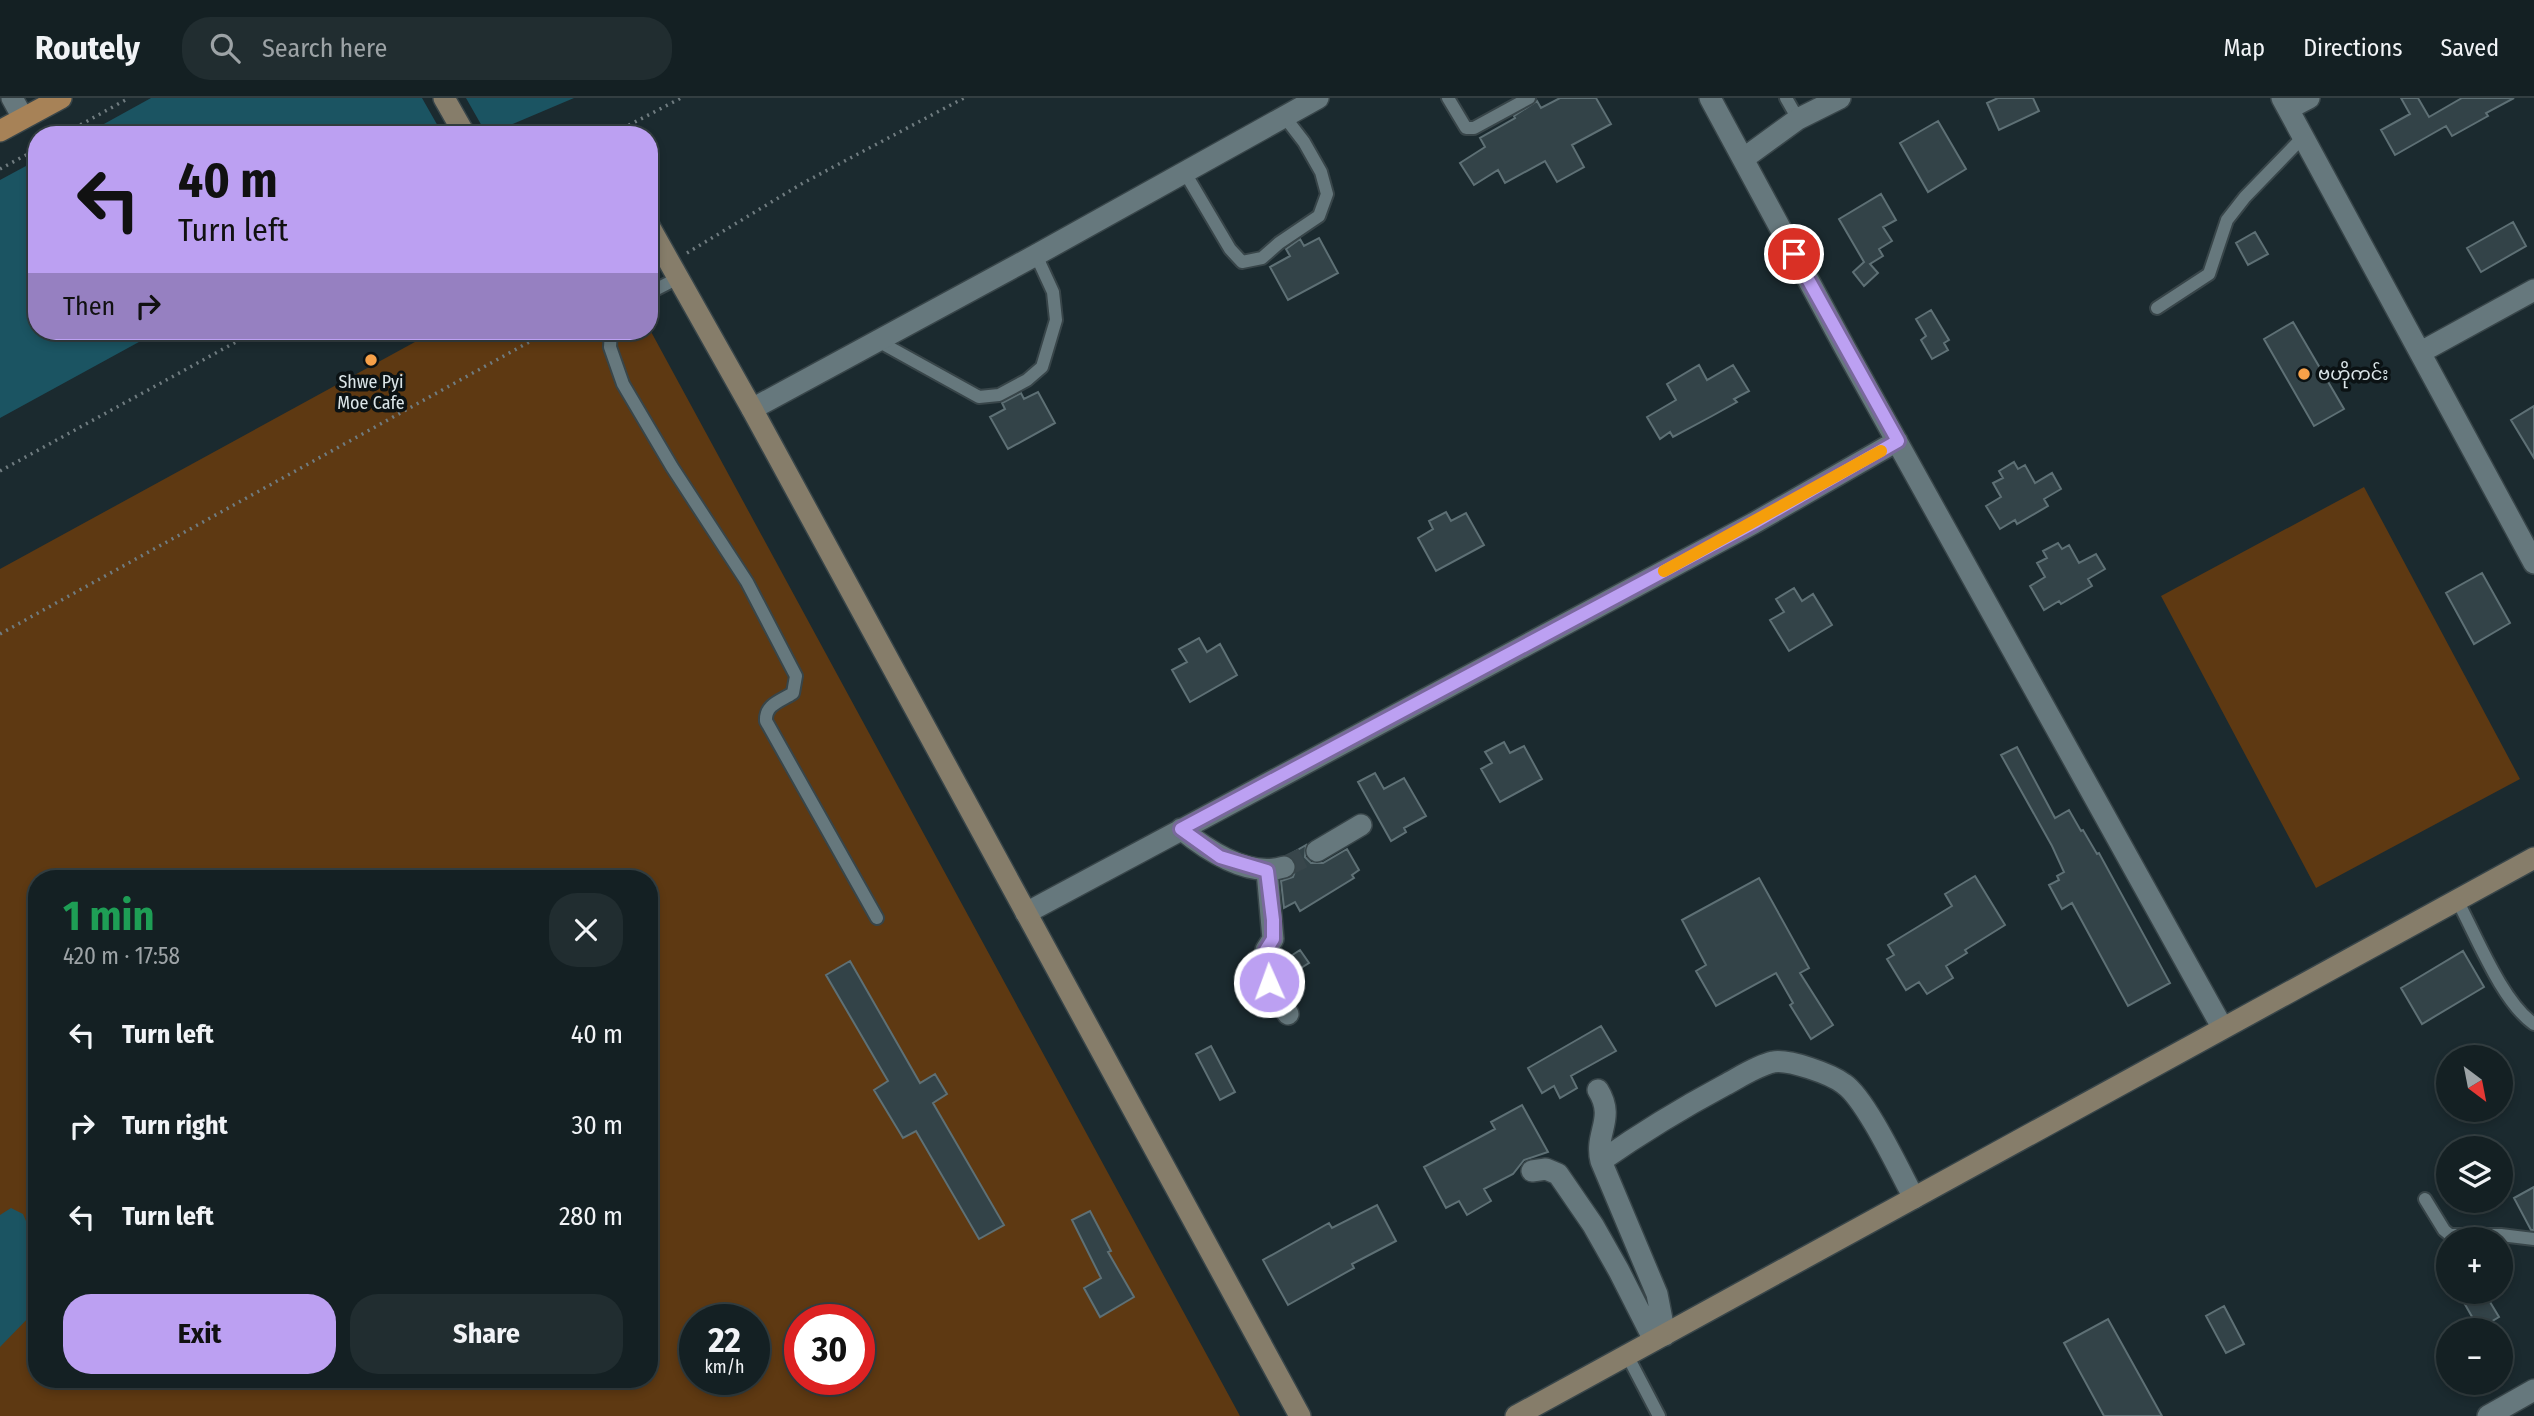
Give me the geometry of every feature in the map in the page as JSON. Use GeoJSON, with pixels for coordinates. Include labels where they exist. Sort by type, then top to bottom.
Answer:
{"type":"FeatureCollection","features":[{"type":"Feature","properties":{"kind":"main road"},"geometry":{"type":"LineString","coordinates":[[0,131],[61,98]]}},
{"type":"Feature","properties":{"kind":"street"},"geometry":{"type":"LineString","coordinates":[[12,98],[23,118]]}},
{"type":"Feature","properties":{"kind":"street"},"geometry":{"type":"LineString","coordinates":[[444,98],[460,126]]}},
{"type":"Feature","properties":{"kind":"street"},"geometry":{"type":"LineString","coordinates":[[752,409],[1318,98]]}},
{"type":"Feature","properties":{"kind":"street"},"geometry":{"type":"LineString","coordinates":[[1710,98],[2222,1027]]}},
{"type":"Feature","properties":{"kind":"street"},"geometry":{"type":"LineString","coordinates":[[1743,159],[1798,119],[1840,98]]}},
{"type":"Feature","properties":{"kind":"street"},"geometry":{"type":"LineString","coordinates":[[2309,98],[2285,103],[2534,563]]}},
{"type":"Feature","properties":{"kind":"street"},"geometry":{"type":"LineString","coordinates":[[658,242],[752,409],[1300,1416]]}},
{"type":"Feature","properties":{"kind":"street"},"geometry":{"type":"LineString","coordinates":[[2421,352],[2534,290]]}},
{"type":"Feature","properties":{"kind":"street"},"geometry":{"type":"LineString","coordinates":[[1026,913],[1754,523],[1898,441]]}},
{"type":"Feature","properties":{"kind":"street"},"geometry":{"type":"LineString","coordinates":[[1317,851],[1361,825]]}},
{"type":"Feature","properties":{"kind":"street"},"geometry":{"type":"LineString","coordinates":[[1181,829],[1220,857],[1275,869],[1273,939],[1266,950],[1264,963],[1269,982],[1288,1014]]}},
{"type":"Feature","properties":{"kind":"street"},"geometry":{"type":"LineString","coordinates":[[1516,1416],[2534,858]]}},
{"type":"Feature","properties":{"kind":"street"},"geometry":{"type":"LineString","coordinates":[[1601,1161],[1633,1138],[1715,1090],[1759,1066],[1776,1061],[1825,1074],[1846,1084],[1881,1136],[1914,1198]]}},
{"type":"Feature","properties":{"kind":"street"},"geometry":{"type":"LineString","coordinates":[[1598,1090],[1606,1106],[1598,1149],[1657,1294],[1659,1338]]}},
{"type":"Feature","properties":{"kind":"street"},"geometry":{"type":"LineString","coordinates":[[1532,1171],[1546,1169],[1558,1174],[1659,1338]]}},
{"type":"Feature","properties":{"kind":"street"},"geometry":{"type":"LineString","coordinates":[[2488,1416],[2534,1390]]}},
{"type":"Feature","properties":{"kind":"lane"},"geometry":{"type":"LineString","coordinates":[[1448,98],[1466,128],[1474,128],[1529,98]]}},
{"type":"Feature","properties":{"kind":"lane"},"geometry":{"type":"LineString","coordinates":[[1786,98],[1798,119]]}},
{"type":"Feature","properties":{"kind":"lane"},"geometry":{"type":"LineString","coordinates":[[1184,171],[1230,249],[1242,262],[1262,258],[1319,216],[1327,194],[1321,172],[1304,142],[1284,116]]}},
{"type":"Feature","properties":{"kind":"lane"},"geometry":{"type":"LineString","coordinates":[[2157,308],[2209,274],[2227,220],[2245,197],[2303,137]]}},
{"type":"Feature","properties":{"kind":"lane"},"geometry":{"type":"LineString","coordinates":[[878,341],[979,397],[999,395],[1027,380],[1042,367],[1056,320],[1053,292],[1036,255]]}},
{"type":"Feature","properties":{"kind":"lane"},"geometry":{"type":"LineString","coordinates":[[658,285],[674,271]]}},
{"type":"Feature","properties":{"kind":"lane"},"geometry":{"type":"LineString","coordinates":[[610,340],[610,347],[623,384],[672,467],[747,582],[796,676],[793,693],[774,702],[766,715],[766,721],[877,918]]}},
{"type":"Feature","properties":{"kind":"lane"},"geometry":{"type":"LineString","coordinates":[[2457,900],[2498,979],[2520,1014],[2534,1024]]}},
{"type":"Feature","properties":{"kind":"lane"},"geometry":{"type":"LineString","coordinates":[[2425,1199],[2450,1235],[2501,1235],[2534,1239]]}},
{"type":"Feature","properties":{"kind":"lane"},"geometry":{"type":"LineString","coordinates":[[1628,1355],[1659,1416]]}},
{"type":"Feature","properties":{"kind":"path"},"geometry":{"type":"LineString","coordinates":[[79,126],[130,98]]}},
{"type":"Feature","properties":{"kind":"path"},"geometry":{"type":"LineString","coordinates":[[627,126],[681,98]]}},
{"type":"Feature","properties":{"kind":"path"},"geometry":{"type":"LineString","coordinates":[[674,271],[803,183],[964,98]]}},
{"type":"Feature","properties":{"kind":"path"},"geometry":{"type":"LineString","coordinates":[[0,169],[28,154]]}},
{"type":"Feature","properties":{"kind":"path"},"geometry":{"type":"LineString","coordinates":[[0,471],[240,340]]}},
{"type":"Feature","properties":{"kind":"path"},"geometry":{"type":"LineString","coordinates":[[0,634],[533,340]]}},
{"type":"Feature","properties":{"kind":"shaded area"},"geometry":{"type":"Polygon","coordinates":[[[419,340],[656,340],[1240,1416],[0,1416],[0,569],[419,340]]]}},
{"type":"Feature","properties":{"kind":"shaded area"},"geometry":{"type":"Polygon","coordinates":[[[2364,487],[2520,779],[2316,888],[2161,596],[2364,487]]]}},
{"type":"Feature","properties":{"kind":"water"},"geometry":{"type":"Polygon","coordinates":[[[151,98],[422,98],[438,126],[100,126],[151,98]]]}},
{"type":"Feature","properties":{"kind":"water"},"geometry":{"type":"Polygon","coordinates":[[[466,98],[574,98],[508,126],[482,126],[466,98]]]}},
{"type":"Feature","properties":{"kind":"water"},"geometry":{"type":"Polygon","coordinates":[[[28,165],[28,340],[143,340],[0,418],[0,180],[28,165]]]}},
{"type":"Feature","properties":{"kind":"water"},"geometry":{"type":"Polygon","coordinates":[[[11,1208],[23,1214],[28,1226],[28,1318],[0,1347],[0,1215],[11,1208]]]}},
{"type":"Feature","properties":{"kind":"building"},"geometry":{"type":"Polygon","coordinates":[[[1560,98],[1596,98],[1611,124],[1572,145],[1584,167],[1557,182],[1545,161],[1505,183],[1498,170],[1474,185],[1460,163],[1485,147],[1480,138],[1515,118],[1514,116],[1537,101],[1541,108],[1560,98]]]}},
{"type":"Feature","properties":{"kind":"building"},"geometry":{"type":"Polygon","coordinates":[[[1998,98],[2033,98],[2039,111],[1999,130],[1987,103],[1998,98]]]}},
{"type":"Feature","properties":{"kind":"building"},"geometry":{"type":"Polygon","coordinates":[[[2401,98],[2418,98],[2429,117],[2462,98],[2514,98],[2452,136],[2446,126],[2395,155],[2381,130],[2410,114],[2401,98]]]}},
{"type":"Feature","properties":{"kind":"building"},"geometry":{"type":"Polygon","coordinates":[[[1938,121],[1966,169],[1928,192],[1900,143],[1938,121]]]}},
{"type":"Feature","properties":{"kind":"building"},"geometry":{"type":"Polygon","coordinates":[[[1881,194],[1896,220],[1883,227],[1892,241],[1879,249],[1883,256],[1870,264],[1878,273],[1864,286],[1853,272],[1864,262],[1839,219],[1881,194]]]}},
{"type":"Feature","properties":{"kind":"building"},"geometry":{"type":"Polygon","coordinates":[[[2513,222],[2526,246],[2481,272],[2467,248],[2513,222]]]}},
{"type":"Feature","properties":{"kind":"building"},"geometry":{"type":"Polygon","coordinates":[[[2255,232],[2268,254],[2248,265],[2236,243],[2255,232]]]}},
{"type":"Feature","properties":{"kind":"building"},"geometry":{"type":"Polygon","coordinates":[[[1319,238],[1338,273],[1288,300],[1270,267],[1290,256],[1286,249],[1300,239],[1304,246],[1319,238]]]}},
{"type":"Feature","properties":{"kind":"building"},"geometry":{"type":"Polygon","coordinates":[[[1931,310],[1949,340],[1944,343],[1948,350],[1932,359],[1921,340],[1926,336],[1916,319],[1931,310]]]}},
{"type":"Feature","properties":{"kind":"building","name":"ဗဟိုကင်း"},"geometry":{"type":"Polygon","coordinates":[[[2293,322],[2344,409],[2314,426],[2264,339],[2293,322]]]}},
{"type":"Feature","properties":{"kind":"building"},"geometry":{"type":"Polygon","coordinates":[[[1699,365],[1707,380],[1733,365],[1749,391],[1734,399],[1737,402],[1712,416],[1673,437],[1670,432],[1660,439],[1647,417],[1676,400],[1667,384],[1699,365]]]}},
{"type":"Feature","properties":{"kind":"building"},"geometry":{"type":"Polygon","coordinates":[[[1038,392],[1055,423],[1008,449],[990,417],[1005,409],[1002,403],[1021,393],[1024,399],[1038,392]]]}},
{"type":"Feature","properties":{"kind":"building"},"geometry":{"type":"Polygon","coordinates":[[[2534,406],[2534,458],[2511,420],[2534,406]]]}},
{"type":"Feature","properties":{"kind":"building"},"geometry":{"type":"Polygon","coordinates":[[[2014,462],[2018,469],[2025,465],[2035,483],[2052,473],[2061,489],[2044,499],[2048,506],[2017,524],[2015,520],[2000,529],[1986,506],[2001,497],[1993,483],[2003,478],[1999,471],[2014,462]]]}},
{"type":"Feature","properties":{"kind":"building"},"geometry":{"type":"Polygon","coordinates":[[[1446,512],[1451,521],[1466,513],[1484,545],[1436,571],[1418,538],[1433,529],[1429,521],[1446,512]]]}},
{"type":"Feature","properties":{"kind":"building"},"geometry":{"type":"Polygon","coordinates":[[[2058,543],[2062,549],[2069,545],[2079,563],[2096,554],[2105,569],[2088,579],[2092,586],[2061,604],[2059,601],[2044,610],[2030,586],[2045,577],[2037,563],[2047,558],[2043,551],[2058,543]]]}},
{"type":"Feature","properties":{"kind":"building"},"geometry":{"type":"Polygon","coordinates":[[[2482,573],[2510,623],[2474,644],[2446,593],[2482,573]]]}},
{"type":"Feature","properties":{"kind":"building"},"geometry":{"type":"Polygon","coordinates":[[[1794,588],[1802,601],[1813,594],[1832,625],[1789,651],[1770,620],[1784,612],[1776,599],[1794,588]]]}},
{"type":"Feature","properties":{"kind":"building"},"geometry":{"type":"Polygon","coordinates":[[[1199,638],[1207,652],[1220,644],[1237,675],[1190,702],[1172,670],[1187,662],[1179,649],[1199,638]]]}},
{"type":"Feature","properties":{"kind":"building"},"geometry":{"type":"Polygon","coordinates":[[[1504,742],[1510,753],[1524,746],[1542,779],[1500,802],[1481,769],[1492,763],[1485,752],[1504,742]]]}},
{"type":"Feature","properties":{"kind":"building"},"geometry":{"type":"Polygon","coordinates":[[[2017,747],[2055,818],[2069,810],[2097,854],[2099,853],[2170,983],[2128,1006],[2072,903],[2062,909],[2049,885],[2059,880],[2057,876],[2064,872],[2001,755],[2017,747]]]}},
{"type":"Feature","properties":{"kind":"building"},"geometry":{"type":"Polygon","coordinates":[[[1375,773],[1384,789],[1404,778],[1426,816],[1404,828],[1406,832],[1391,841],[1358,782],[1375,773]]]}},
{"type":"Feature","properties":{"kind":"building"},"geometry":{"type":"Polygon","coordinates":[[[1306,845],[1305,857],[1311,863],[1323,863],[1347,849],[1359,870],[1352,875],[1354,878],[1300,911],[1295,902],[1284,908],[1281,881],[1293,877],[1297,865],[1289,855],[1306,845]]]}},
{"type":"Feature","properties":{"kind":"building"},"geometry":{"type":"Polygon","coordinates":[[[1975,876],[2005,925],[1965,950],[1967,953],[1946,966],[1953,978],[1927,994],[1919,982],[1906,990],[1887,959],[1894,955],[1888,945],[1952,906],[1945,894],[1975,876]]]}},
{"type":"Feature","properties":{"kind":"building"},"geometry":{"type":"Polygon","coordinates":[[[1759,878],[1809,968],[1800,973],[1833,1025],[1811,1039],[1790,1005],[1793,1003],[1776,973],[1716,1006],[1696,971],[1706,965],[1682,920],[1759,878]]]}},
{"type":"Feature","properties":{"kind":"building"},"geometry":{"type":"Polygon","coordinates":[[[1300,950],[1309,963],[1288,976],[1280,963],[1300,950]]]}},
{"type":"Feature","properties":{"kind":"building"},"geometry":{"type":"Polygon","coordinates":[[[2463,951],[2484,987],[2422,1024],[2401,988],[2463,951]]]}},
{"type":"Feature","properties":{"kind":"building"},"geometry":{"type":"Polygon","coordinates":[[[850,961],[920,1083],[935,1074],[947,1094],[933,1103],[1004,1225],[979,1239],[916,1131],[903,1138],[874,1090],[888,1081],[826,975],[850,961]]]}},
{"type":"Feature","properties":{"kind":"building"},"geometry":{"type":"Polygon","coordinates":[[[1601,1026],[1616,1051],[1571,1076],[1577,1088],[1560,1098],[1554,1086],[1542,1093],[1528,1068],[1601,1026]]]}},
{"type":"Feature","properties":{"kind":"building"},"geometry":{"type":"Polygon","coordinates":[[[1211,1046],[1235,1092],[1220,1100],[1196,1054],[1211,1046]]]}},
{"type":"Feature","properties":{"kind":"building"},"geometry":{"type":"Polygon","coordinates":[[[1522,1105],[1548,1152],[1524,1160],[1513,1174],[1484,1189],[1491,1201],[1467,1215],[1459,1201],[1446,1208],[1424,1167],[1495,1129],[1491,1122],[1522,1105]]]}},
{"type":"Feature","properties":{"kind":"building"},"geometry":{"type":"Polygon","coordinates":[[[2534,1187],[2534,1230],[2531,1230],[2514,1198],[2534,1187]]]}},
{"type":"Feature","properties":{"kind":"building"},"geometry":{"type":"Polygon","coordinates":[[[1377,1205],[1396,1241],[1352,1264],[1354,1268],[1288,1305],[1263,1260],[1329,1223],[1332,1228],[1377,1205]]]}},
{"type":"Feature","properties":{"kind":"building"},"geometry":{"type":"Polygon","coordinates":[[[1090,1211],[1111,1251],[1108,1252],[1134,1297],[1100,1317],[1084,1288],[1101,1278],[1072,1220],[1090,1211]]]}},
{"type":"Feature","properties":{"kind":"building"},"geometry":{"type":"Polygon","coordinates":[[[2465,1304],[2491,1304],[2499,1317],[2497,1318],[2473,1318],[2465,1304]]]}},
{"type":"Feature","properties":{"kind":"building"},"geometry":{"type":"Polygon","coordinates":[[[2224,1306],[2244,1344],[2226,1353],[2206,1316],[2224,1306]]]}},
{"type":"Feature","properties":{"kind":"building"},"geometry":{"type":"Polygon","coordinates":[[[2108,1319],[2162,1416],[2104,1416],[2064,1343],[2108,1319]]]}},
{"type":"Feature","properties":{"kind":"tunnel"},"geometry":{"type":"LineString","coordinates":[[1284,867],[1317,851]]}},
{"type":"Feature","properties":{"kind":"slow traffic"},"geometry":{"type":"LineString","coordinates":[[1664,571],[1881,451]]}},
{"type":"Feature","properties":{"kind":"place","name":"Shwe Pyi Moe Cafe"},"geometry":{"type":"Point","coordinates":[371,360]}},
{"type":"Feature","properties":{"kind":"place","name":"ဗဟိုကင်း"},"geometry":{"type":"Point","coordinates":[2304,374]}},
{"type":"Feature","properties":{"kind":"route"},"geometry":{"type":"LineString","coordinates":[[1269,982],[1264,963],[1266,950],[1273,939],[1273,920],[1267,871],[1220,857],[1181,829],[1754,523],[1898,441],[1794,254]]}}]}
